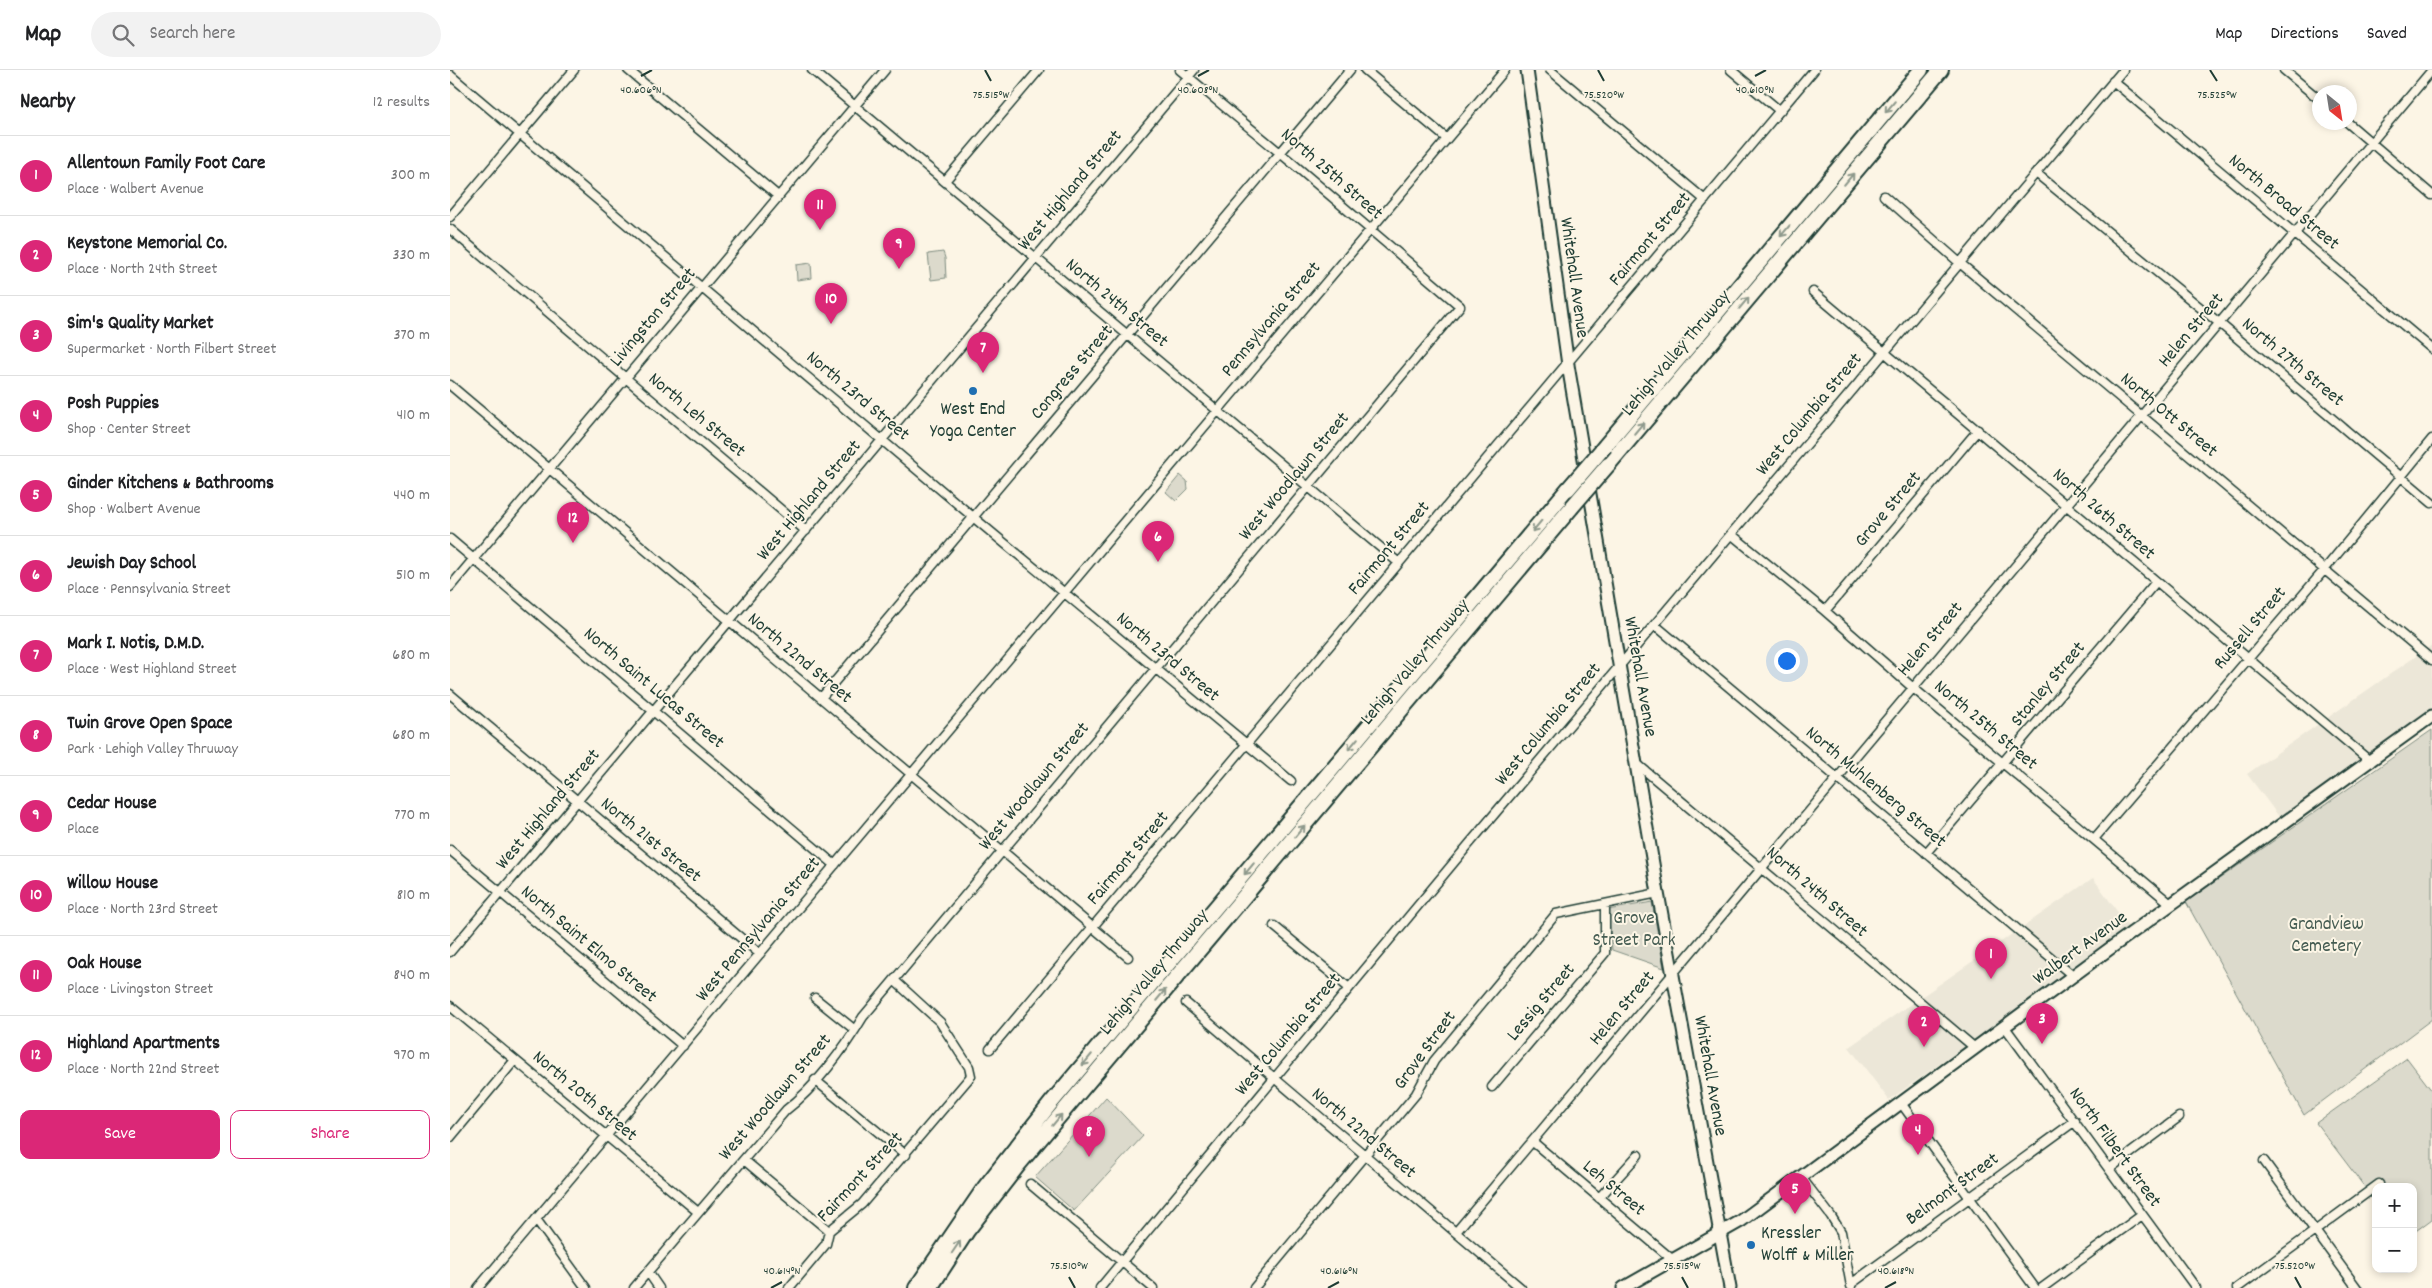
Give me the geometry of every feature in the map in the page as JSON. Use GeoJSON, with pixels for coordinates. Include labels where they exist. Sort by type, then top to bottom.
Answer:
{"type":"FeatureCollection","features":[{"type":"Feature","properties":{"kind":"highway","name":"Lehigh Valley Thruway"},"geometry":{"type":"LineString","coordinates":[[916,1288],[985,1187],[1051,1103],[1921,70]]}},
{"type":"Feature","properties":{"kind":"highway","name":"Lehigh Valley Thruway"},"geometry":{"type":"LineString","coordinates":[[930,1288],[967,1231],[1019,1164],[1941,70]]}},
{"type":"Feature","properties":{"kind":"street"},"geometry":{"type":"LineString","coordinates":[[450,217],[574,70]]}},
{"type":"Feature","properties":{"kind":"street"},"geometry":{"type":"LineString","coordinates":[[628,70],[778,196]]}},
{"type":"Feature","properties":{"kind":"street","name":"North 24th Street"},"geometry":{"type":"LineString","coordinates":[[812,70],[1399,563]]}},
{"type":"Feature","properties":{"kind":"street","name":"Livingston Street"},"geometry":{"type":"LineString","coordinates":[[450,588],[625,377],[885,70]]}},
{"type":"Feature","properties":{"kind":"street"},"geometry":{"type":"LineString","coordinates":[[945,181],[1038,70]]}},
{"type":"Feature","properties":{"kind":"street","name":"North 25th Street"},"geometry":{"type":"LineString","coordinates":[[1180,70],[1460,306]]}},
{"type":"Feature","properties":{"kind":"street","name":"West Highland Street"},"geometry":{"type":"LineString","coordinates":[[450,952],[1194,70]]}},
{"type":"Feature","properties":{"kind":"street","name":"Congress Street"},"geometry":{"type":"LineString","coordinates":[[820,698],[1350,70]]}},
{"type":"Feature","properties":{"kind":"street"},"geometry":{"type":"LineString","coordinates":[[1365,70],[1446,138]]}},
{"type":"Feature","properties":{"kind":"street","name":"Pennsylvania Street"},"geometry":{"type":"LineString","coordinates":[[1064,592],[1505,70]]}},
{"type":"Feature","properties":{"kind":"street","name":"Whitehall Avenue"},"geometry":{"type":"LineString","coordinates":[[1527,70],[1568,365],[1658,893],[1730,1288]]}},
{"type":"Feature","properties":{"kind":"street"},"geometry":{"type":"LineString","coordinates":[[1550,70],[1705,200]]}},
{"type":"Feature","properties":{"kind":"street"},"geometry":{"type":"LineString","coordinates":[[1732,70],[1780,111]]}},
{"type":"Feature","properties":{"kind":"street","name":"Fairmont Street"},"geometry":{"type":"LineString","coordinates":[[990,1049],[1568,365],[1814,70]]}},
{"type":"Feature","properties":{"kind":"street","name":"West Columbia Street"},"geometry":{"type":"LineString","coordinates":[[1100,1288],[1619,666],[1884,352],[1961,264],[2123,70]]}},
{"type":"Feature","properties":{"kind":"street"},"geometry":{"type":"LineString","coordinates":[[2284,70],[2312,93]]}},
{"type":"Feature","properties":{"kind":"street","name":"Helen Street"},"geometry":{"type":"LineString","coordinates":[[1456,1232],[2432,70]]}},
{"type":"Feature","properties":{"kind":"street","name":"North 23rd Street"},"geometry":{"type":"LineString","coordinates":[[450,76],[1155,670],[1290,780]]}},
{"type":"Feature","properties":{"kind":"street","name":"North Broad Street"},"geometry":{"type":"LineString","coordinates":[[2113,81],[2432,349]]}},
{"type":"Feature","properties":{"kind":"street"},"geometry":{"type":"LineString","coordinates":[[2356,130],[2432,195]]}},
{"type":"Feature","properties":{"kind":"street","name":"North 27th Street"},"geometry":{"type":"LineString","coordinates":[[2036,173],[2432,504]]}},
{"type":"Feature","properties":{"kind":"street","name":"North Ott Street"},"geometry":{"type":"LineString","coordinates":[[1884,196],[1961,264],[2143,415],[2432,660]]}},
{"type":"Feature","properties":{"kind":"street","name":"North Leh Street"},"geometry":{"type":"LineString","coordinates":[[450,229],[806,531]]}},
{"type":"Feature","properties":{"kind":"street","name":"North 26th Street"},"geometry":{"type":"LineString","coordinates":[[1813,292],[2371,762]]}},
{"type":"Feature","properties":{"kind":"street","name":"West Woodlawn Street"},"geometry":{"type":"LineString","coordinates":[[634,1288],[786,1110],[799,1100],[855,1030],[863,1017],[1460,306]]}},
{"type":"Feature","properties":{"kind":"street","name":"North 22nd Street"},"geometry":{"type":"LineString","coordinates":[[450,385],[1128,957]]}},
{"type":"Feature","properties":{"kind":"street","name":"Grove Street"},"geometry":{"type":"LineString","coordinates":[[1825,611],[1978,430]]}},
{"type":"Feature","properties":{"kind":"street","name":"Russell Street"},"geometry":{"type":"LineString","coordinates":[[2094,839],[2432,439]]}},
{"type":"Feature","properties":{"kind":"street","name":"North 25th Street"},"geometry":{"type":"LineString","coordinates":[[1731,534],[1825,611],[1912,687],[2172,905]]}},
{"type":"Feature","properties":{"kind":"street","name":"North Saint Lucas Street"},"geometry":{"type":"LineString","coordinates":[[450,539],[835,865]]}},
{"type":"Feature","properties":{"kind":"street","name":"Stanley Street"},"geometry":{"type":"LineString","coordinates":[[1926,853],[2156,582]]}},
{"type":"Feature","properties":{"kind":"street","name":"West Pennsylvania Street"},"geometry":{"type":"LineString","coordinates":[[478,1288],[1064,592]]}},
{"type":"Feature","properties":{"kind":"street","name":"North Muhlenberg Street"},"geometry":{"type":"LineString","coordinates":[[1655,625],[2073,976]]}},
{"type":"Feature","properties":{"kind":"street","name":"North 21st Street"},"geometry":{"type":"LineString","coordinates":[[450,694],[760,954]]}},
{"type":"Feature","properties":{"kind":"street","name":"Walbert Avenue"},"geometry":{"type":"LineString","coordinates":[[1623,1288],[1721,1234],[2432,716]]}},
{"type":"Feature","properties":{"kind":"street","name":"North 24th Street"},"geometry":{"type":"LineString","coordinates":[[1636,763],[1975,1048]]}},
{"type":"Feature","properties":{"kind":"street","name":"North Saint Elmo Street"},"geometry":{"type":"LineString","coordinates":[[450,850],[683,1046]]}},
{"type":"Feature","properties":{"kind":"street","name":"Grove Street"},"geometry":{"type":"LineString","coordinates":[[1254,1288],[1416,1094],[1434,1061],[1556,914],[1658,893]]}},
{"type":"Feature","properties":{"kind":"street","name":"Lessig Street"},"geometry":{"type":"LineString","coordinates":[[1492,1087],[1605,953],[1605,904]]}},
{"type":"Feature","properties":{"kind":"street"},"geometry":{"type":"LineString","coordinates":[[1274,926],[1349,988]]}},
{"type":"Feature","properties":{"kind":"street","name":"Fairmont Street"},"geometry":{"type":"LineString","coordinates":[[789,1288],[826,1244],[829,1231],[862,1204],[906,1155],[969,1079],[971,1074],[969,1067],[940,1022],[894,980]]}},
{"type":"Feature","properties":{"kind":"street"},"geometry":{"type":"LineString","coordinates":[[815,998],[855,1030]]}},
{"type":"Feature","properties":{"kind":"street","name":"North 22nd Street"},"geometry":{"type":"LineString","coordinates":[[1186,1003],[1273,1080],[1521,1288]]}},
{"type":"Feature","properties":{"kind":"street","name":"North 20th Street"},"geometry":{"type":"LineString","coordinates":[[450,1006],[698,1212]]}},
{"type":"Feature","properties":{"kind":"street","name":"North Filbert Street"},"geometry":{"type":"LineString","coordinates":[[2005,1027],[2196,1288]]}},
{"type":"Feature","properties":{"kind":"street"},"geometry":{"type":"LineString","coordinates":[[450,1138],[515,1060]]}},
{"type":"Feature","properties":{"kind":"street"},"geometry":{"type":"LineString","coordinates":[[815,1080],[906,1155]]}},
{"type":"Feature","properties":{"kind":"street"},"geometry":{"type":"LineString","coordinates":[[1901,1103],[2035,1288]]}},
{"type":"Feature","properties":{"kind":"street"},"geometry":{"type":"LineString","coordinates":[[2109,1169],[2178,1117]]}},
{"type":"Feature","properties":{"kind":"street","name":"Belmont Street"},"geometry":{"type":"LineString","coordinates":[[1851,1286],[2074,1121]]}},
{"type":"Feature","properties":{"kind":"street","name":"Leh Street"},"geometry":{"type":"LineString","coordinates":[[1533,1142],[1673,1260]]}},
{"type":"Feature","properties":{"kind":"street"},"geometry":{"type":"LineString","coordinates":[[1600,1198],[1638,1156]]}},
{"type":"Feature","properties":{"kind":"street"},"geometry":{"type":"LineString","coordinates":[[744,1160],[829,1231]]}},
{"type":"Feature","properties":{"kind":"street"},"geometry":{"type":"LineString","coordinates":[[2264,1161],[2357,1288]]}},
{"type":"Feature","properties":{"kind":"street"},"geometry":{"type":"LineString","coordinates":[[1801,1177],[1841,1232],[1851,1286]]}},
{"type":"Feature","properties":{"kind":"street"},"geometry":{"type":"LineString","coordinates":[[1030,1184],[1153,1288]]}},
{"type":"Feature","properties":{"kind":"street"},"geometry":{"type":"LineString","coordinates":[[2237,1288],[2372,1189]]}},
{"type":"Feature","properties":{"kind":"street"},"geometry":{"type":"LineString","coordinates":[[2042,1288],[2142,1215]]}},
{"type":"Feature","properties":{"kind":"street"},"geometry":{"type":"LineString","coordinates":[[536,1219],[586,1288]]}},
{"type":"Feature","properties":{"kind":"street"},"geometry":{"type":"LineString","coordinates":[[648,1272],[659,1288]]}},
{"type":"Feature","properties":{"kind":"shaded area"},"geometry":{"type":"Polygon","coordinates":[[[2432,645],[2432,707],[2280,818],[2247,774],[2432,645]]]}},
{"type":"Feature","properties":{"kind":"shaded area"},"geometry":{"type":"Polygon","coordinates":[[[2093,878],[2130,929],[1889,1100],[1849,1047],[2093,878]]]}},
{"type":"Feature","properties":{"kind":"green space"},"geometry":{"type":"Polygon","coordinates":[[[943,252],[946,278],[931,280],[928,254],[943,252]]]}},
{"type":"Feature","properties":{"kind":"green space"},"geometry":{"type":"Polygon","coordinates":[[[811,263],[812,278],[797,280],[796,265],[811,263]]]}},
{"type":"Feature","properties":{"kind":"green space"},"geometry":{"type":"Polygon","coordinates":[[[1180,475],[1187,481],[1188,489],[1176,501],[1166,492],[1180,475]]]}},
{"type":"Feature","properties":{"kind":"green space","name":"Grandview Cemetery"},"geometry":{"type":"Polygon","coordinates":[[[2432,730],[2432,1019],[2304,1115],[2186,902],[2432,730]]]}},
{"type":"Feature","properties":{"kind":"green space","name":"Grove Street Park"},"geometry":{"type":"Polygon","coordinates":[[[1652,902],[1664,968],[1612,950],[1608,910],[1652,902]]]}},
{"type":"Feature","properties":{"kind":"green space"},"geometry":{"type":"Polygon","coordinates":[[[2407,1058],[2432,1091],[2432,1219],[2417,1230],[2417,1183],[2372,1183],[2372,1197],[2316,1123],[2407,1058]]]}},
{"type":"Feature","properties":{"kind":"green space"},"geometry":{"type":"Polygon","coordinates":[[[1106,1097],[1143,1136],[1074,1211],[1035,1177],[1106,1097]]]}},
{"type":"Feature","properties":{"kind":"place","name":"Oak House"},"geometry":{"type":"Point","coordinates":[820,230]}},
{"type":"Feature","properties":{"kind":"place","name":"Cedar House"},"geometry":{"type":"Point","coordinates":[899,269]}},
{"type":"Feature","properties":{"kind":"place","name":"Willow House"},"geometry":{"type":"Point","coordinates":[831,324]}},
{"type":"Feature","properties":{"kind":"place","name":"Mark I. Notis, D.M.D."},"geometry":{"type":"Point","coordinates":[983,373]}},
{"type":"Feature","properties":{"kind":"place","name":"West End Yoga Center"},"geometry":{"type":"Point","coordinates":[973,391]}},
{"type":"Feature","properties":{"kind":"place","name":"Highland Apartments"},"geometry":{"type":"Point","coordinates":[573,543]}},
{"type":"Feature","properties":{"kind":"place","name":"Jewish Day School"},"geometry":{"type":"Point","coordinates":[1158,562]}},
{"type":"Feature","properties":{"kind":"place","name":"Allentown Family Foot Care"},"geometry":{"type":"Point","coordinates":[1991,979]}},
{"type":"Feature","properties":{"kind":"place","name":"Sim's Quality Market"},"geometry":{"type":"Point","coordinates":[2042,1044]}},
{"type":"Feature","properties":{"kind":"place","name":"Keystone Memorial Co."},"geometry":{"type":"Point","coordinates":[1924,1047]}},
{"type":"Feature","properties":{"kind":"place","name":"Posh Puppies"},"geometry":{"type":"Point","coordinates":[1918,1155]}},
{"type":"Feature","properties":{"kind":"place","name":"Twin Grove Open Space"},"geometry":{"type":"Point","coordinates":[1089,1157]}},
{"type":"Feature","properties":{"kind":"place","name":"Ginder Kitchens & Bathrooms"},"geometry":{"type":"Point","coordinates":[1795,1214]}},
{"type":"Feature","properties":{"kind":"place","name":"Kressler Wolff & Miller"},"geometry":{"type":"Point","coordinates":[1751,1245]}}]}
